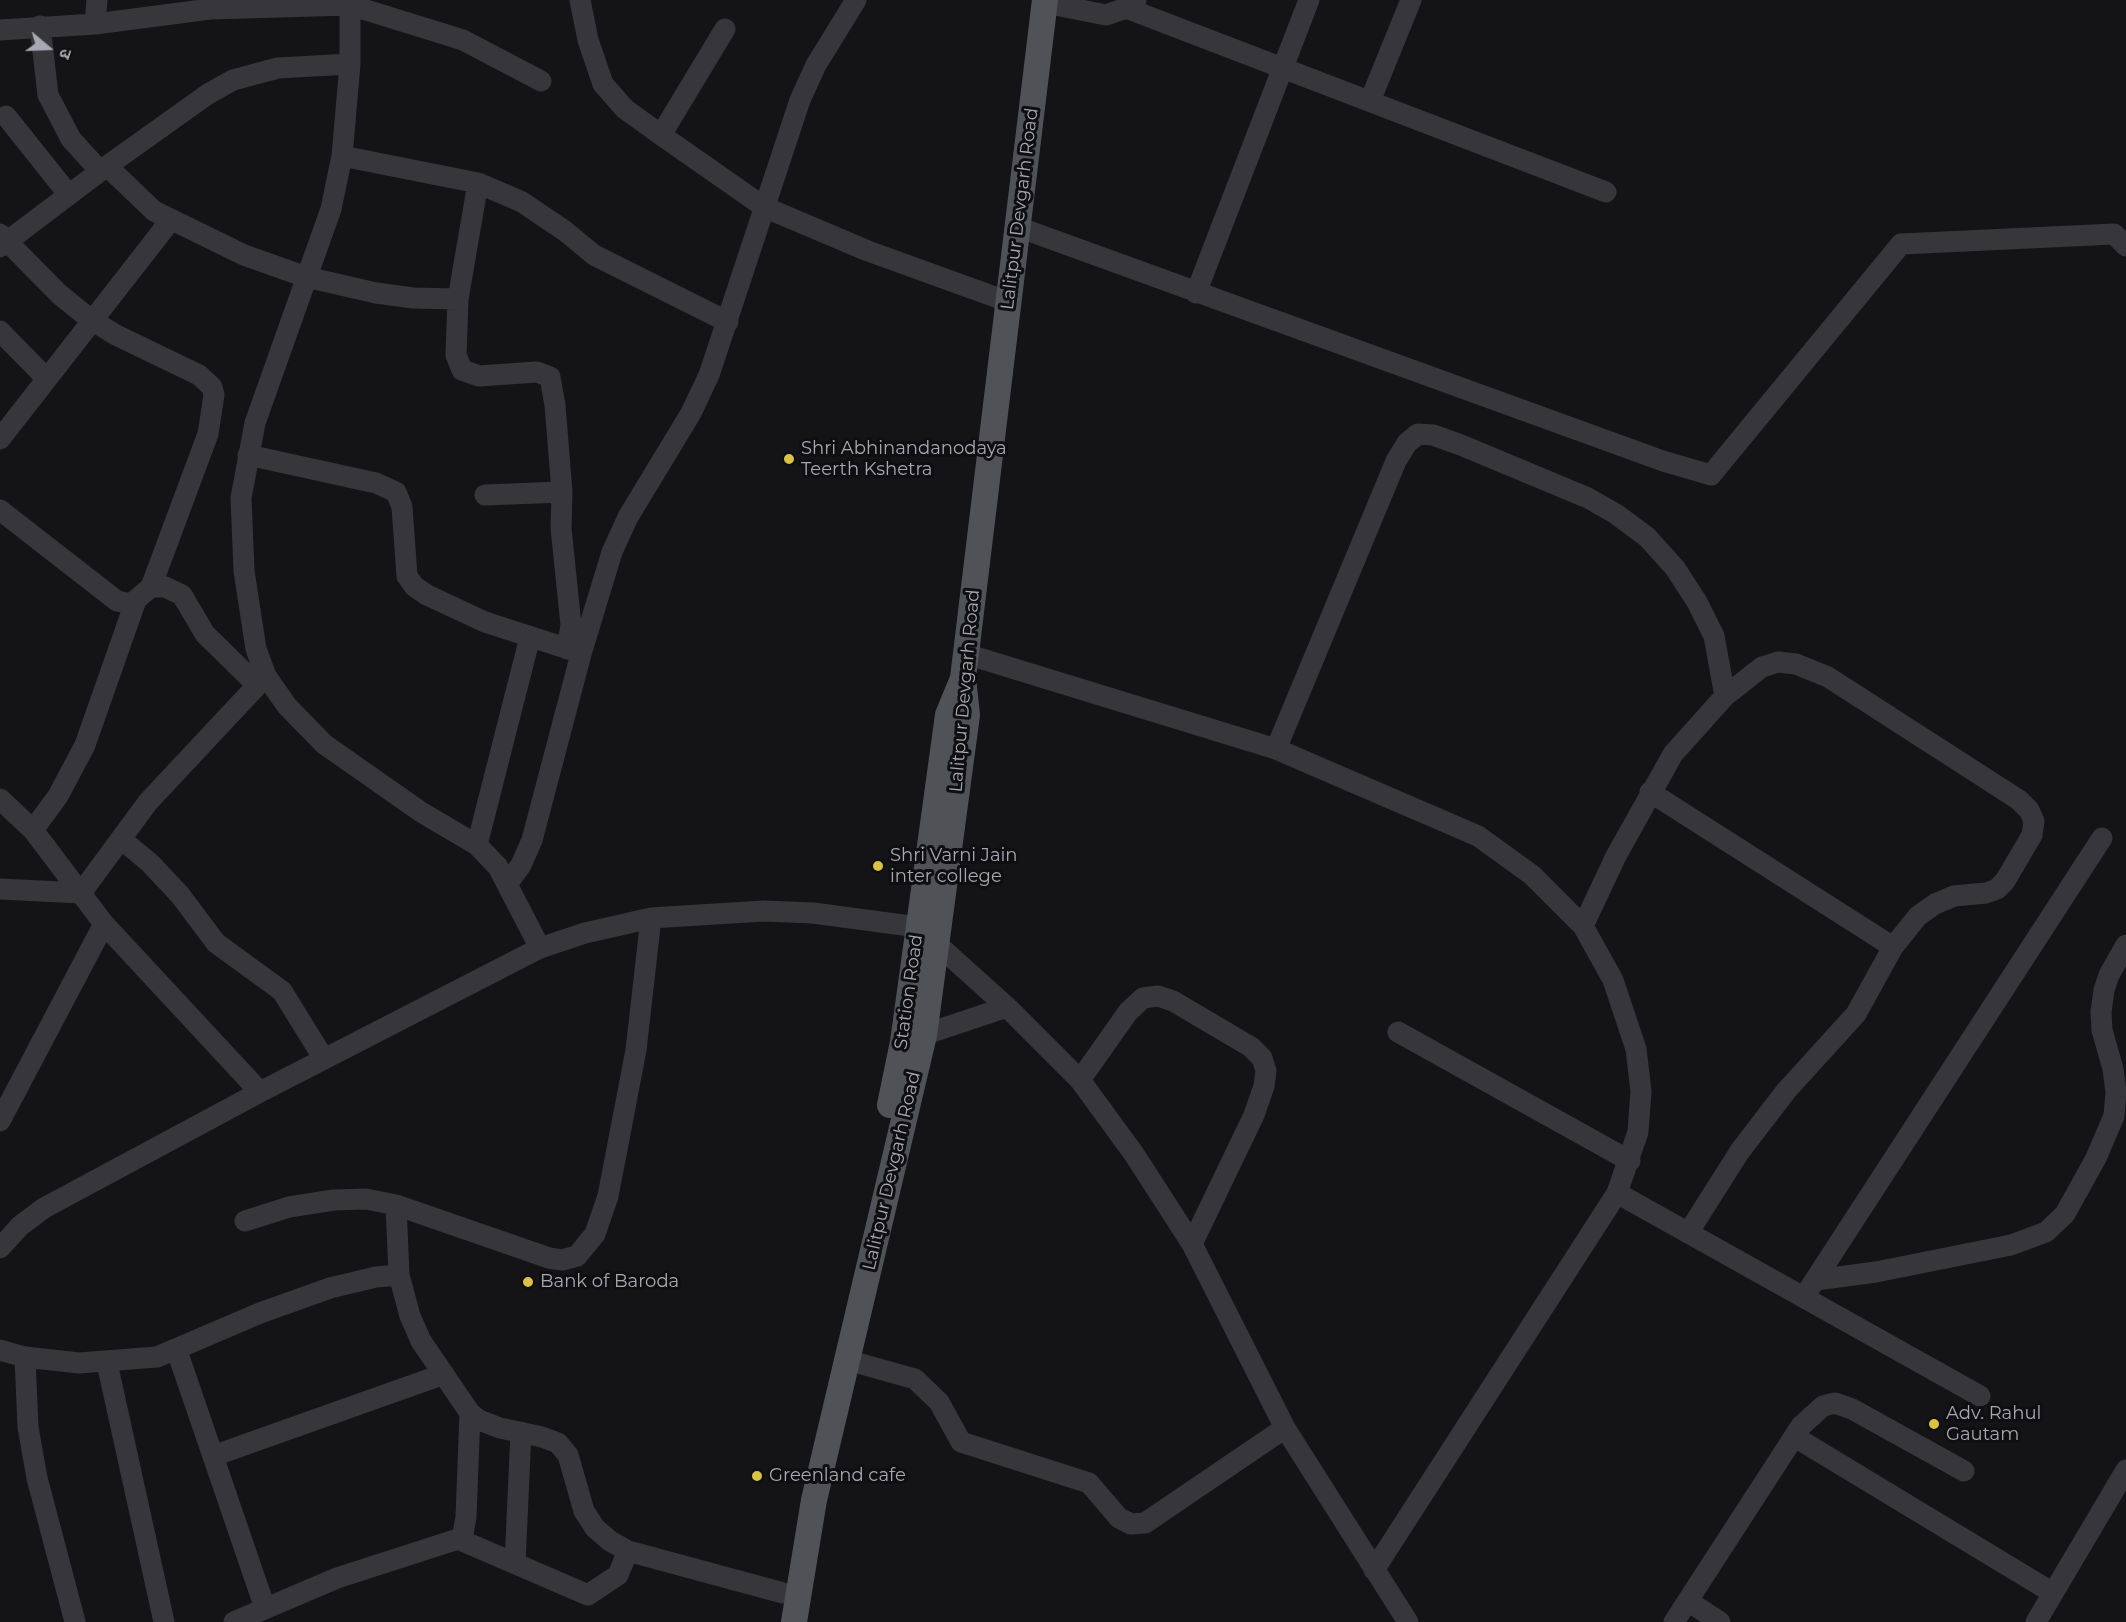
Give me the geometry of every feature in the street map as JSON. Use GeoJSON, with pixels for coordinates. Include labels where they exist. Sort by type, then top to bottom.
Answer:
{"type":"FeatureCollection","features":[{"type":"Feature","properties":{"kind":"main road","name":"Lalitpur Devgarh Road"},"geometry":{"type":"LineString","coordinates":[[794,1622],[814,1500],[847,1360],[913,1038],[936,945],[967,715],[965,666],[1045,2]]}},
{"type":"Feature","properties":{"kind":"main road","name":"Station Road"},"geometry":{"type":"LineString","coordinates":[[779,1622],[800,1491],[822,1390],[893,1092],[913,1038],[918,927],[948,715],[965,666]]}},
{"type":"Feature","properties":{"kind":"street"},"geometry":{"type":"LineString","coordinates":[[95,24],[97,0]]}},
{"type":"Feature","properties":{"kind":"street"},"geometry":{"type":"LineString","coordinates":[[580,0],[588,40],[603,84],[626,109],[661,135],[764,207],[868,251],[1009,302]]}},
{"type":"Feature","properties":{"kind":"street"},"geometry":{"type":"LineString","coordinates":[[508,883],[521,865],[532,840],[574,651],[612,552],[628,517],[691,413],[709,375],[800,100],[816,64],[856,0]]}},
{"type":"Feature","properties":{"kind":"street"},"geometry":{"type":"LineString","coordinates":[[1196,293],[1309,0]]}},
{"type":"Feature","properties":{"kind":"street"},"geometry":{"type":"LineString","coordinates":[[1370,101],[1411,0]]}},
{"type":"Feature","properties":{"kind":"street"},"geometry":{"type":"LineString","coordinates":[[261,681],[244,571],[241,498],[255,423],[331,209],[342,156],[350,64],[350,2]]}},
{"type":"Feature","properties":{"kind":"street"},"geometry":{"type":"LineString","coordinates":[[0,30],[95,24],[210,9],[350,2],[463,40],[541,81]]}},
{"type":"Feature","properties":{"kind":"street"},"geometry":{"type":"LineString","coordinates":[[1045,2],[1106,15],[1132,4],[1370,101],[1606,192]]}},
{"type":"Feature","properties":{"kind":"street"},"geometry":{"type":"LineString","coordinates":[[40,26],[48,95],[71,139],[154,211],[170,221],[244,255],[306,277],[376,293],[413,298],[458,298]]}},
{"type":"Feature","properties":{"kind":"street"},"geometry":{"type":"LineString","coordinates":[[661,135],[725,29]]}},
{"type":"Feature","properties":{"kind":"street"},"geometry":{"type":"LineString","coordinates":[[33,830],[58,796],[85,745],[208,434],[214,395],[212,387],[199,375],[90,319],[59,294],[2,241],[208,94],[233,80],[278,68],[350,64]]}},
{"type":"Feature","properties":{"kind":"street"},"geometry":{"type":"LineString","coordinates":[[6,116],[69,195]]}},
{"type":"Feature","properties":{"kind":"street"},"geometry":{"type":"LineString","coordinates":[[342,156],[477,183],[522,202],[565,231],[594,255],[728,322]]}},
{"type":"Feature","properties":{"kind":"street"},"geometry":{"type":"LineString","coordinates":[[477,183],[458,298],[456,355],[462,370],[479,376],[537,372],[550,377],[555,405],[562,492],[561,528],[574,651]]}},
{"type":"Feature","properties":{"kind":"street"},"geometry":{"type":"LineString","coordinates":[[0,439],[90,319],[170,221]]}},
{"type":"Feature","properties":{"kind":"street"},"geometry":{"type":"LineString","coordinates":[[1018,227],[1663,461],[1711,475],[1901,244],[2114,234],[2126,246]]}},
{"type":"Feature","properties":{"kind":"street"},"geometry":{"type":"LineString","coordinates":[[0,331],[46,378]]}},
{"type":"Feature","properties":{"kind":"street"},"geometry":{"type":"LineString","coordinates":[[1275,749],[1396,461],[1407,443],[1418,434],[1433,435],[1461,445],[1588,498],[1647,537],[1675,568],[1702,610],[1714,636],[1725,696]]}},
{"type":"Feature","properties":{"kind":"street"},"geometry":{"type":"LineString","coordinates":[[248,454],[376,483],[396,492],[402,507],[407,576],[414,586],[427,595],[485,622],[574,651]]}},
{"type":"Feature","properties":{"kind":"street"},"geometry":{"type":"LineString","coordinates":[[485,495],[562,492]]}},
{"type":"Feature","properties":{"kind":"street"},"geometry":{"type":"LineString","coordinates":[[0,510],[59,553],[117,601],[131,604],[144,594],[165,587],[182,595],[205,634],[261,681],[324,744],[421,812],[477,845],[498,867],[508,883],[540,948]]}},
{"type":"Feature","properties":{"kind":"street"},"geometry":{"type":"LineString","coordinates":[[477,845],[530,637]]}},
{"type":"Feature","properties":{"kind":"street"},"geometry":{"type":"LineString","coordinates":[[1583,926],[1650,792],[1673,754],[1725,696],[1762,667],[1778,663],[1796,664],[1812,669],[1989,781],[2029,810],[2034,821],[2032,834],[2005,881],[1986,893],[1954,896],[1935,904],[1918,916],[1893,947],[1856,1014],[1786,1091],[1740,1151],[1688,1233]]}},
{"type":"Feature","properties":{"kind":"street"},"geometry":{"type":"LineString","coordinates":[[965,666],[1275,749],[1478,836],[1532,875],[1583,926],[1613,980],[1636,1049],[1641,1091],[1638,1132],[1630,1161],[1617,1193],[1374,1570]]}},
{"type":"Feature","properties":{"kind":"street"},"geometry":{"type":"LineString","coordinates":[[81,893],[148,802],[261,681]]}},
{"type":"Feature","properties":{"kind":"street"},"geometry":{"type":"LineString","coordinates":[[1650,792],[1893,947]]}},
{"type":"Feature","properties":{"kind":"street"},"geometry":{"type":"LineString","coordinates":[[0,799],[33,830],[104,924],[260,1092]]}},
{"type":"Feature","properties":{"kind":"street"},"geometry":{"type":"LineString","coordinates":[[1810,1289],[2102,838]]}},
{"type":"Feature","properties":{"kind":"street"},"geometry":{"type":"LineString","coordinates":[[121,839],[150,863],[180,895],[216,943],[282,991],[324,1059]]}},
{"type":"Feature","properties":{"kind":"street"},"geometry":{"type":"LineString","coordinates":[[0,889],[81,893]]}},
{"type":"Feature","properties":{"kind":"street"},"geometry":{"type":"LineString","coordinates":[[0,1248],[20,1226],[44,1208],[260,1092],[540,948],[585,933],[651,918],[764,911],[813,913],[918,927],[1007,1007],[1080,1080],[1134,1154],[1192,1244],[1285,1428],[1408,1622]]}},
{"type":"Feature","properties":{"kind":"street"},"geometry":{"type":"LineString","coordinates":[[245,1221],[289,1207],[334,1200],[366,1199],[396,1204],[549,1258],[562,1260],[577,1256],[595,1234],[608,1196],[636,1050],[651,918]]}},
{"type":"Feature","properties":{"kind":"street"},"geometry":{"type":"LineString","coordinates":[[0,1121],[104,924]]}},
{"type":"Feature","properties":{"kind":"street"},"geometry":{"type":"LineString","coordinates":[[1810,1289],[1876,1272],[2011,1245],[2046,1232],[2065,1214],[2091,1167],[2114,1116],[2115,1080],[2102,1030],[2101,1012],[2109,975],[2126,945]]}},
{"type":"Feature","properties":{"kind":"street"},"geometry":{"type":"LineString","coordinates":[[1080,1080],[1128,1012],[1143,998],[1158,996],[1173,1001],[1251,1047],[1262,1058],[1266,1071],[1264,1086],[1254,1115],[1192,1244]]}},
{"type":"Feature","properties":{"kind":"street"},"geometry":{"type":"LineString","coordinates":[[913,1038],[1007,1007]]}},
{"type":"Feature","properties":{"kind":"street"},"geometry":{"type":"LineString","coordinates":[[1398,1032],[1630,1161]]}},
{"type":"Feature","properties":{"kind":"street"},"geometry":{"type":"LineString","coordinates":[[1617,1193],[1688,1233],[1810,1289],[1980,1396]]}},
{"type":"Feature","properties":{"kind":"street"},"geometry":{"type":"LineString","coordinates":[[396,1204],[399,1275],[410,1316],[421,1341],[470,1413],[479,1420],[500,1428],[558,1443],[567,1455],[584,1511],[589,1520],[610,1541],[628,1551],[783,1593]]}},
{"type":"Feature","properties":{"kind":"street"},"geometry":{"type":"LineString","coordinates":[[0,1350],[25,1357],[79,1363],[107,1363],[157,1357],[177,1351],[261,1313],[330,1288],[376,1277],[399,1275]]}},
{"type":"Feature","properties":{"kind":"street"},"geometry":{"type":"LineString","coordinates":[[177,1351],[264,1608]]}},
{"type":"Feature","properties":{"kind":"street"},"geometry":{"type":"LineString","coordinates":[[25,1357],[28,1427],[37,1478],[75,1622]]}},
{"type":"Feature","properties":{"kind":"street"},"geometry":{"type":"LineString","coordinates":[[847,1360],[915,1379],[939,1402],[961,1442],[1089,1484],[1119,1518],[1131,1524],[1145,1523],[1285,1428]]}},
{"type":"Feature","properties":{"kind":"street"},"geometry":{"type":"LineString","coordinates":[[107,1363],[164,1622]]}},
{"type":"Feature","properties":{"kind":"street"},"geometry":{"type":"LineString","coordinates":[[213,1456],[444,1374]]}},
{"type":"Feature","properties":{"kind":"street"},"geometry":{"type":"LineString","coordinates":[[1674,1622],[1795,1437],[1810,1416],[1822,1406],[1835,1403],[1852,1409],[1964,1471]]}},
{"type":"Feature","properties":{"kind":"street"},"geometry":{"type":"LineString","coordinates":[[234,1622],[337,1578],[458,1539],[463,1534],[466,1518],[470,1413]]}},
{"type":"Feature","properties":{"kind":"street"},"geometry":{"type":"LineString","coordinates":[[515,1564],[521,1432]]}},
{"type":"Feature","properties":{"kind":"street"},"geometry":{"type":"LineString","coordinates":[[1795,1437],[2053,1593]]}},
{"type":"Feature","properties":{"kind":"street"},"geometry":{"type":"LineString","coordinates":[[2036,1622],[2126,1470]]}},
{"type":"Feature","properties":{"kind":"street"},"geometry":{"type":"LineString","coordinates":[[458,1539],[588,1595],[618,1575],[628,1551]]}},
{"type":"Feature","properties":{"kind":"street"},"geometry":{"type":"LineString","coordinates":[[1688,1601],[1720,1622]]}},
{"type":"Feature","properties":{"kind":"place","name":"Shri Abhinandanodaya Teerth Kshetra"},"geometry":{"type":"Point","coordinates":[789,459]}},
{"type":"Feature","properties":{"kind":"place","name":"Shri Varni Jain inter college"},"geometry":{"type":"Point","coordinates":[878,866]}},
{"type":"Feature","properties":{"kind":"place","name":"Bank of Baroda"},"geometry":{"type":"Point","coordinates":[528,1282]}},
{"type":"Feature","properties":{"kind":"place","name":"Adv. Rahul Gautam"},"geometry":{"type":"Point","coordinates":[1934,1424]}},
{"type":"Feature","properties":{"kind":"place","name":"Greenland cafe"},"geometry":{"type":"Point","coordinates":[757,1476]}}]}
